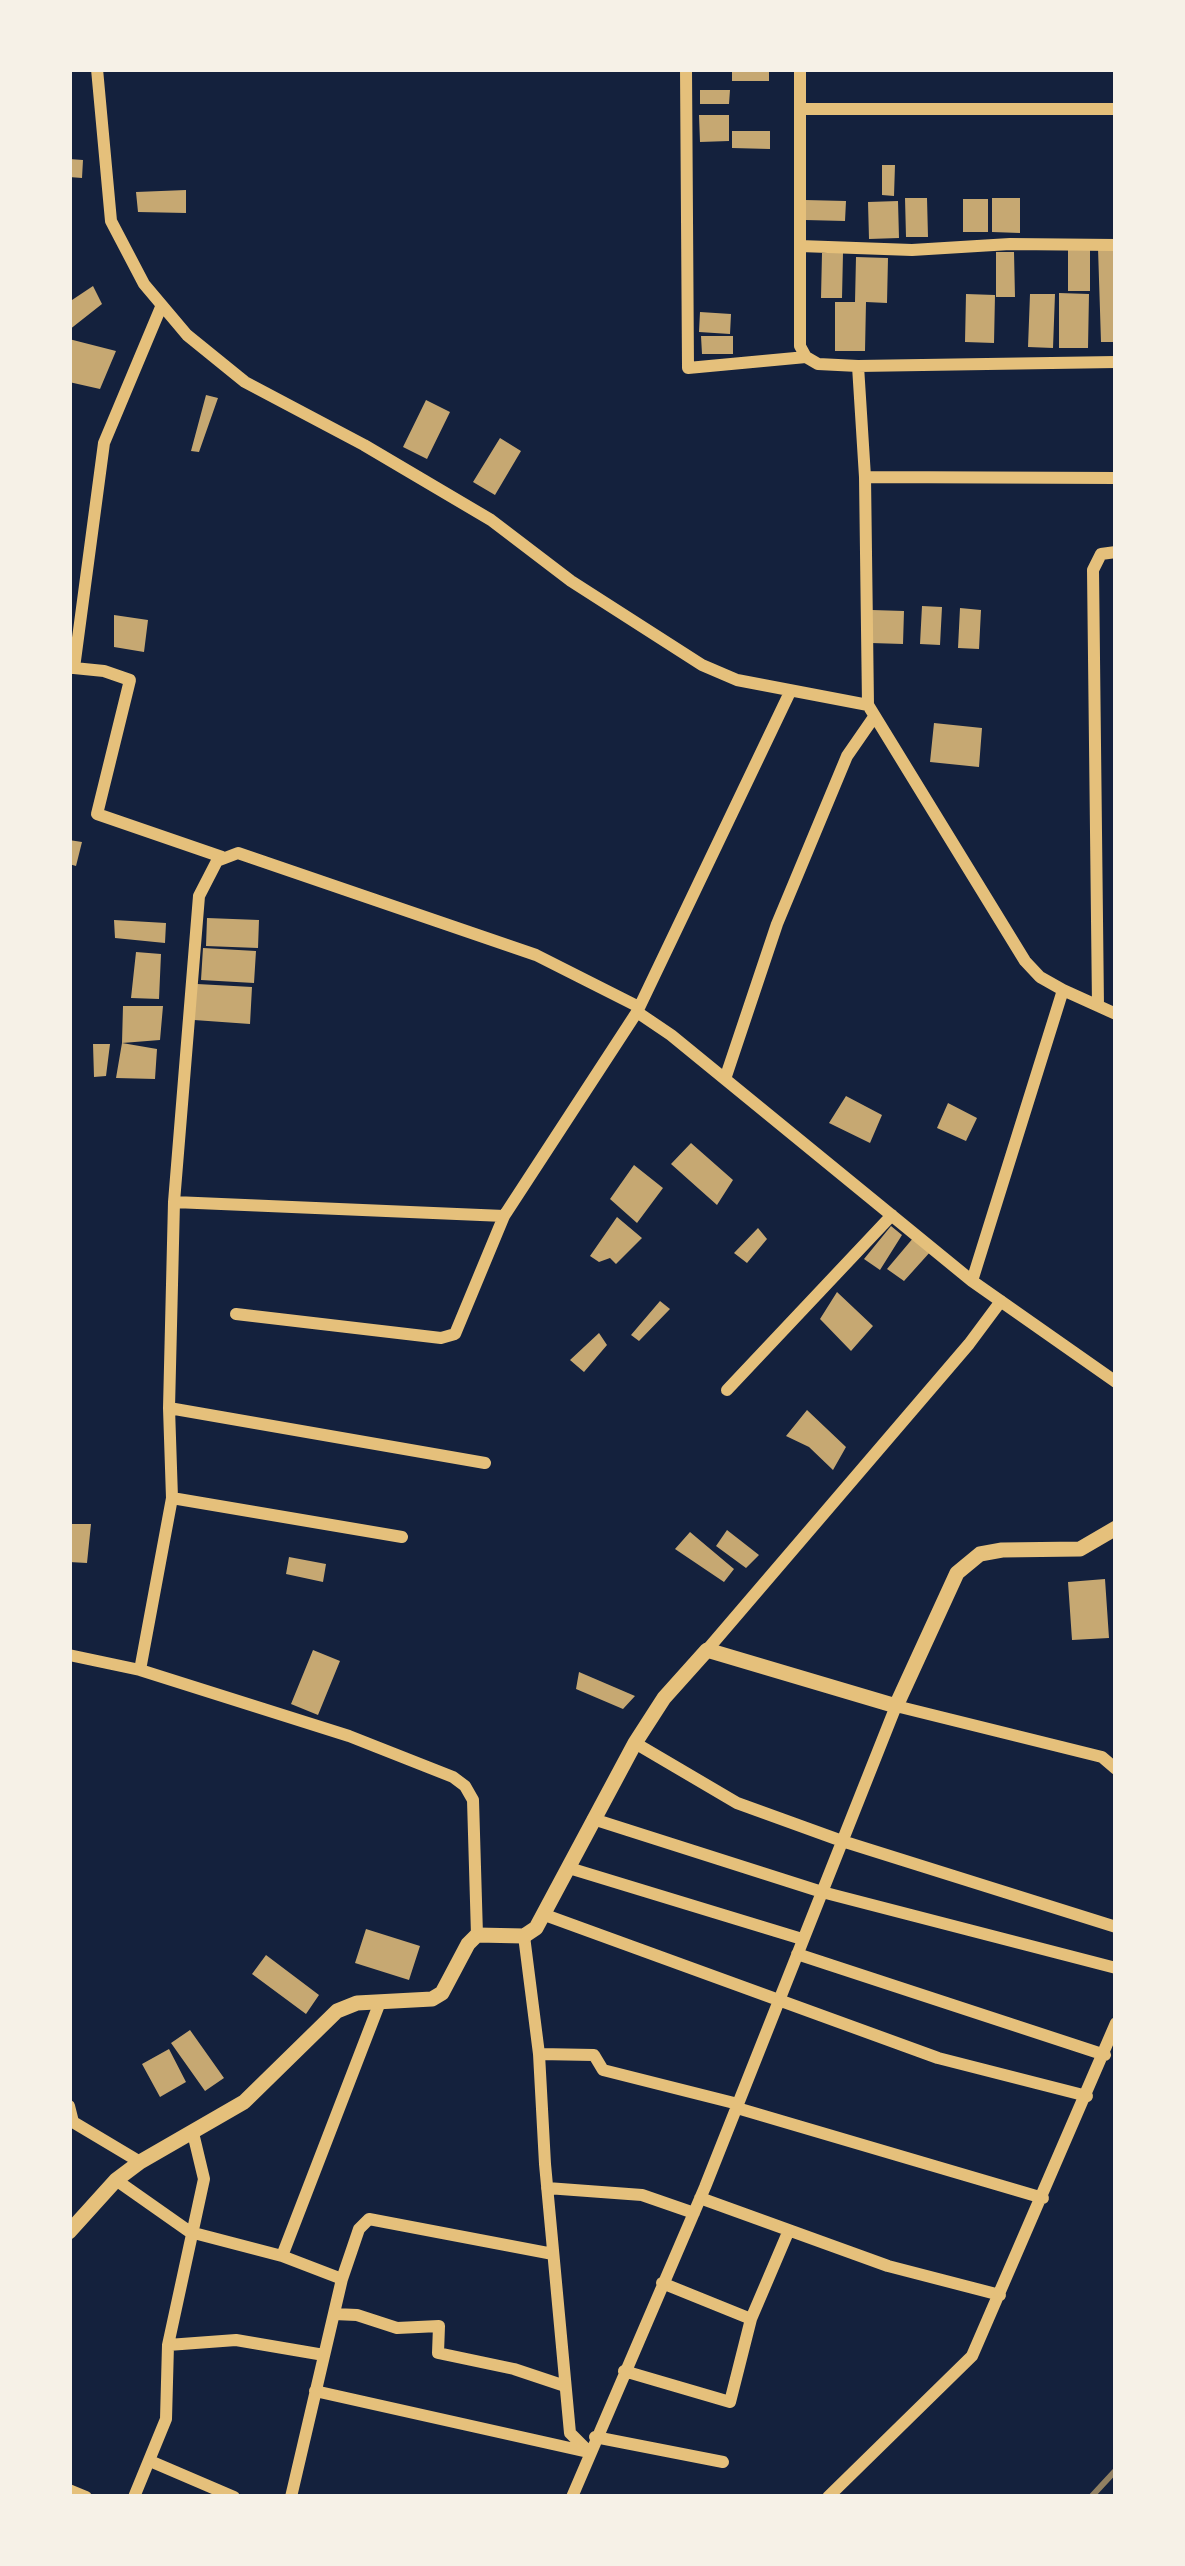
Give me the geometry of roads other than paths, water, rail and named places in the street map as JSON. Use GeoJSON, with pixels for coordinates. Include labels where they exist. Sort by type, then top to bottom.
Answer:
{"type":"FeatureCollection","features":[{"type":"Feature","properties":{"kind":"street"},"geometry":{"type":"LineString","coordinates":[[97,69],[111,221],[161,307],[187,334],[245,382],[491,520],[571,581],[702,665],[736,680],[871,711],[1025,961],[1064,991],[1116,1014]]}},
{"type":"Feature","properties":{"kind":"street"},"geometry":{"type":"LineString","coordinates":[[686,69],[688,368],[806,358],[818,364],[858,366],[1116,362]]}},
{"type":"Feature","properties":{"kind":"street"},"geometry":{"type":"LineString","coordinates":[[800,69],[800,346],[806,358]]}},
{"type":"Feature","properties":{"kind":"street"},"geometry":{"type":"LineString","coordinates":[[800,110],[1116,109]]}},
{"type":"Feature","properties":{"kind":"street"},"geometry":{"type":"LineString","coordinates":[[800,246],[912,250],[1116,245]]}},
{"type":"Feature","properties":{"kind":"street"},"geometry":{"type":"LineString","coordinates":[[161,307],[104,443],[72,668],[130,680],[97,814],[222,857],[238,853],[536,955],[638,1010],[972,1281],[1116,1382]]}},
{"type":"Feature","properties":{"kind":"street"},"geometry":{"type":"LineString","coordinates":[[725,1079],[777,924],[847,756],[871,711],[858,366]]}},
{"type":"Feature","properties":{"kind":"street"},"geometry":{"type":"LineString","coordinates":[[865,477],[1116,478]]}},
{"type":"Feature","properties":{"kind":"street"},"geometry":{"type":"LineString","coordinates":[[1098,1006],[1093,571],[1101,554],[1116,552]]}},
{"type":"Feature","properties":{"kind":"street"},"geometry":{"type":"LineString","coordinates":[[236,1314],[441,1338],[455,1334],[504,1216],[638,1010],[790,692]]}},
{"type":"Feature","properties":{"kind":"street"},"geometry":{"type":"LineString","coordinates":[[140,1670],[172,1498],[169,1408],[174,1202],[199,896],[222,857]]}},
{"type":"Feature","properties":{"kind":"street"},"geometry":{"type":"LineString","coordinates":[[972,1281],[1064,991]]}},
{"type":"Feature","properties":{"kind":"street"},"geometry":{"type":"LineString","coordinates":[[174,1202],[504,1216]]}},
{"type":"Feature","properties":{"kind":"street"},"geometry":{"type":"LineString","coordinates":[[727,1390],[892,1215]]}},
{"type":"Feature","properties":{"kind":"street"},"geometry":{"type":"LineString","coordinates":[[69,2232],[116,2180],[140,2162],[244,2102],[337,2011],[349,2005],[421,2002],[442,1993],[476,1936],[524,1936],[544,1915],[635,1743],[664,1698],[969,1345],[1001,1301]]}},
{"type":"Feature","properties":{"kind":"street"},"geometry":{"type":"LineString","coordinates":[[169,1408],[485,1463]]}},
{"type":"Feature","properties":{"kind":"street"},"geometry":{"type":"LineString","coordinates":[[172,1498],[402,1537]]}},
{"type":"Feature","properties":{"kind":"street"},"geometry":{"type":"LineString","coordinates":[[572,2497],[700,2198],[896,1706],[957,1573],[980,1554],[1080,1549],[1116,1528]]}},
{"type":"Feature","properties":{"kind":"street"},"geometry":{"type":"LineString","coordinates":[[706,1650],[896,1706],[1082,1751],[1102,1757],[1116,1769]]}},
{"type":"Feature","properties":{"kind":"street"},"geometry":{"type":"LineString","coordinates":[[69,1655],[140,1670],[350,1736],[453,1777],[466,1786],[472,1800],[476,1936]]}},
{"type":"Feature","properties":{"kind":"street"},"geometry":{"type":"LineString","coordinates":[[635,1743],[737,1802],[842,1841],[1116,1927]]}},
{"type":"Feature","properties":{"kind":"street"},"geometry":{"type":"LineString","coordinates":[[593,1819],[822,1892],[1116,1968]]}},
{"type":"Feature","properties":{"kind":"street"},"geometry":{"type":"LineString","coordinates":[[568,1868],[802,1939]]}},
{"type":"Feature","properties":{"kind":"street"},"geometry":{"type":"LineString","coordinates":[[544,1915],[938,2058],[1087,2096]]}},
{"type":"Feature","properties":{"kind":"street"},"geometry":{"type":"LineString","coordinates":[[524,1936],[539,2054],[569,2433],[590,2452]]}},
{"type":"Feature","properties":{"kind":"street"},"geometry":{"type":"LineString","coordinates":[[797,1954],[1105,2056]]}},
{"type":"Feature","properties":{"kind":"street"},"geometry":{"type":"LineString","coordinates":[[282,2256],[380,2002]]}},
{"type":"Feature","properties":{"kind":"street"},"geometry":{"type":"LineString","coordinates":[[829,2497],[972,2356],[1116,2023]]}},
{"type":"Feature","properties":{"kind":"street"},"geometry":{"type":"LineString","coordinates":[[539,2054],[594,2055],[603,2070],[1043,2198]]}},
{"type":"Feature","properties":{"kind":"street"},"geometry":{"type":"LineString","coordinates":[[69,2106],[71,2121],[140,2162]]}},
{"type":"Feature","properties":{"kind":"street"},"geometry":{"type":"LineString","coordinates":[[134,2497],[166,2419],[167,2345],[204,2179],[193,2133]]}},
{"type":"Feature","properties":{"kind":"street"},"geometry":{"type":"LineString","coordinates":[[116,2180],[190,2232],[282,2256],[342,2279]]}},
{"type":"Feature","properties":{"kind":"street"},"geometry":{"type":"LineString","coordinates":[[547,2188],[642,2195],[694,2212]]}},
{"type":"Feature","properties":{"kind":"street"},"geometry":{"type":"LineString","coordinates":[[700,2198],[888,2266],[1000,2295]]}},
{"type":"Feature","properties":{"kind":"street"},"geometry":{"type":"LineString","coordinates":[[291,2497],[358,2229],[369,2219],[553,2254]]}},
{"type":"Feature","properties":{"kind":"street"},"geometry":{"type":"LineString","coordinates":[[624,2371],[730,2402],[751,2319],[789,2230]]}},
{"type":"Feature","properties":{"kind":"street"},"geometry":{"type":"LineString","coordinates":[[662,2283],[751,2319]]}},
{"type":"Feature","properties":{"kind":"street"},"geometry":{"type":"LineString","coordinates":[[334,2314],[357,2315],[397,2328],[439,2326],[438,2353],[566,2386]]}},
{"type":"Feature","properties":{"kind":"street"},"geometry":{"type":"LineString","coordinates":[[167,2345],[236,2340],[324,2355]]}},
{"type":"Feature","properties":{"kind":"street"},"geometry":{"type":"LineString","coordinates":[[315,2391],[590,2452]]}},
{"type":"Feature","properties":{"kind":"street"},"geometry":{"type":"LineString","coordinates":[[596,2438],[723,2462]]}},
{"type":"Feature","properties":{"kind":"street"},"geometry":{"type":"LineString","coordinates":[[150,2461],[231,2496]]}},
{"type":"Feature","properties":{"kind":"street"},"geometry":{"type":"LineString","coordinates":[[69,2490],[86,2497]]}},
{"type":"Feature","properties":{"kind":"railway"},"geometry":{"type":"LineString","coordinates":[[1091,2497],[1116,2470]]}}]}
